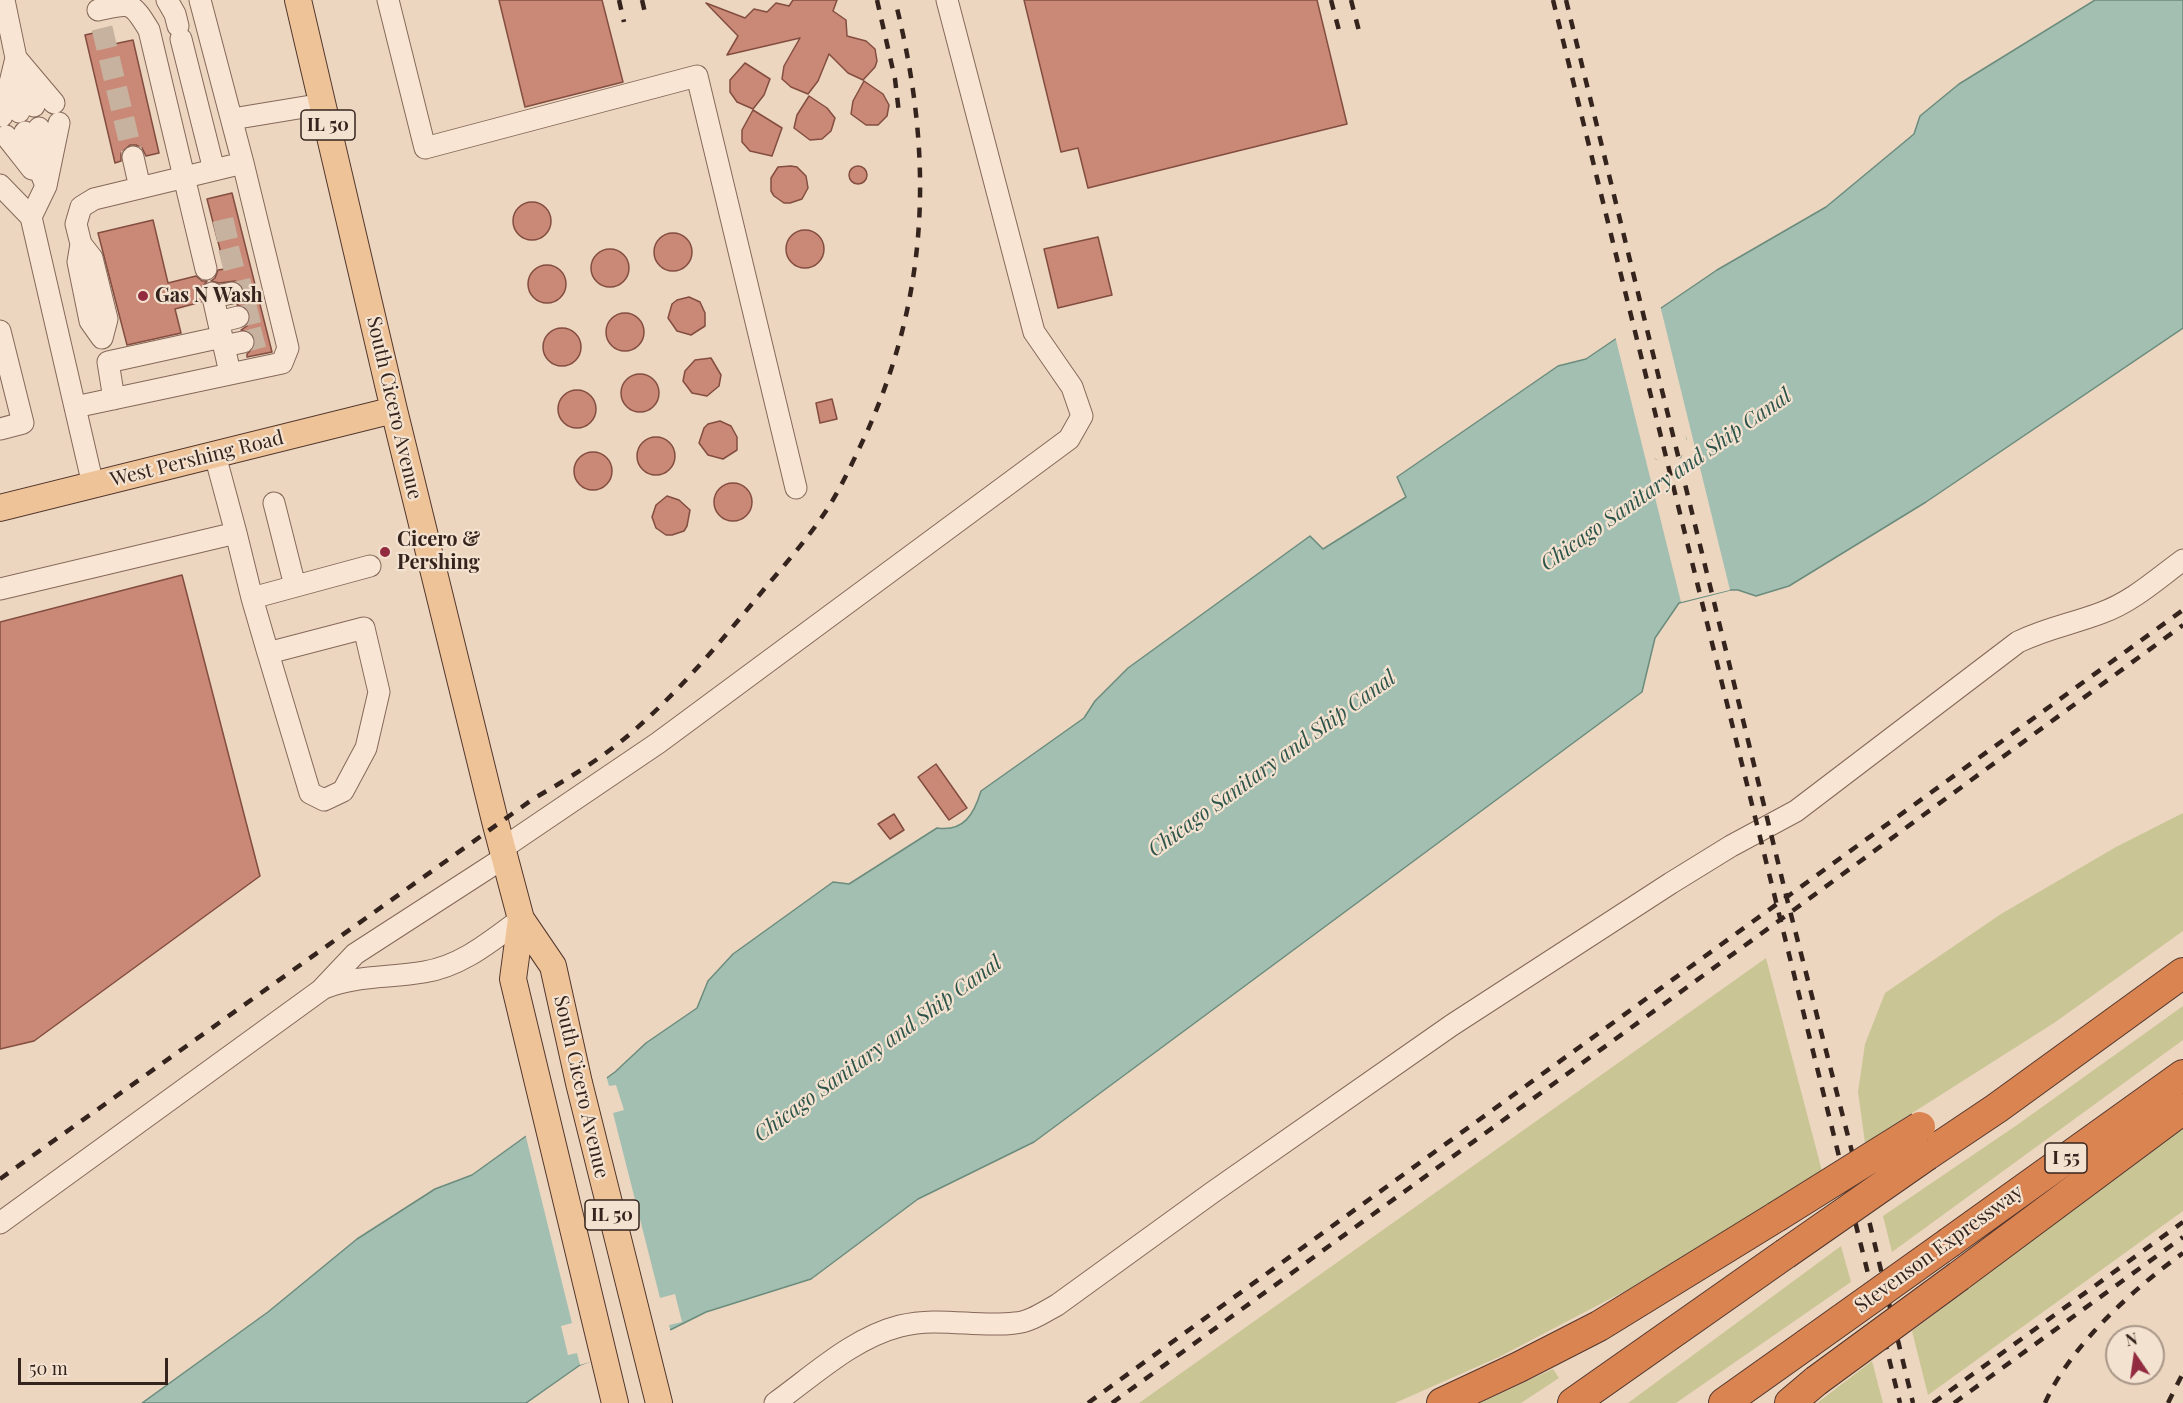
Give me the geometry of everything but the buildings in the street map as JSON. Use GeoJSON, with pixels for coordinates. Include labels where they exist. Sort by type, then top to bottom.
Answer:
{"type":"FeatureCollection","features":[{"type":"Feature","properties":{"kind":"highway"},"geometry":{"type":"LineString","coordinates":[[1442,1403],[1599,1326],[1776,1217],[1924,1141],[1997,1108],[2183,973]]}},
{"type":"Feature","properties":{"kind":"highway","name":"Stevenson Expressway"},"geometry":{"type":"LineString","coordinates":[[1724,1403],[2183,1075]]}},
{"type":"Feature","properties":{"kind":"highway"},"geometry":{"type":"LineString","coordinates":[[1790,1403],[1816,1381],[2183,1109]]}},
{"type":"Feature","properties":{"kind":"highway"},"geometry":{"type":"LineString","coordinates":[[1574,1403],[1785,1254],[1924,1141]]}},
{"type":"Feature","properties":{"kind":"main road","name":"South Cicero Avenue"},"geometry":{"type":"LineString","coordinates":[[298,0],[394,410],[521,919],[553,966],[579,1083],[659,1403]]}},
{"type":"Feature","properties":{"kind":"main road","name":"West Pershing Road"},"geometry":{"type":"LineString","coordinates":[[0,508],[394,410]]}},
{"type":"Feature","properties":{"kind":"main road","name":"South Cicero Avenue"},"geometry":{"type":"LineString","coordinates":[[521,919],[513,979],[615,1403]]}},
{"type":"Feature","properties":{"kind":"lane"},"geometry":{"type":"LineString","coordinates":[[4,0],[46,186],[31,218]]}},
{"type":"Feature","properties":{"kind":"lane"},"geometry":{"type":"LineString","coordinates":[[167,0],[175,14],[180,32],[214,170]]}},
{"type":"Feature","properties":{"kind":"lane"},"geometry":{"type":"LineString","coordinates":[[75,407],[282,363],[288,348],[277,333],[256,253],[243,163],[200,0]]}},
{"type":"Feature","properties":{"kind":"lane"},"geometry":{"type":"LineString","coordinates":[[388,0],[425,148],[697,76],[796,488]]}},
{"type":"Feature","properties":{"kind":"lane"},"geometry":{"type":"LineString","coordinates":[[0,1223],[321,990],[355,954],[658,743],[1069,439],[1082,416],[1072,387],[1034,332],[947,0]]}},
{"type":"Feature","properties":{"kind":"lane"},"geometry":{"type":"LineString","coordinates":[[99,13],[125,4],[137,9],[149,30],[185,176],[207,234],[211,265]]}},
{"type":"Feature","properties":{"kind":"lane"},"geometry":{"type":"LineString","coordinates":[[16,58],[46,186]]}},
{"type":"Feature","properties":{"kind":"lane"},"geometry":{"type":"LineString","coordinates":[[232,119],[323,104]]}},
{"type":"Feature","properties":{"kind":"lane"},"geometry":{"type":"LineString","coordinates":[[175,136],[204,129]]}},
{"type":"Feature","properties":{"kind":"lane"},"geometry":{"type":"LineString","coordinates":[[133,157],[140,188]]}},
{"type":"Feature","properties":{"kind":"lane"},"geometry":{"type":"LineString","coordinates":[[114,399],[102,338],[90,321],[78,262],[81,244],[76,224],[81,207],[93,199],[243,163]]}},
{"type":"Feature","properties":{"kind":"lane"},"geometry":{"type":"LineString","coordinates":[[0,185],[31,218],[93,485]]}},
{"type":"Feature","properties":{"kind":"lane"},"geometry":{"type":"LineString","coordinates":[[219,294],[229,333],[230,374]]}},
{"type":"Feature","properties":{"kind":"lane"},"geometry":{"type":"LineString","coordinates":[[0,331],[23,423],[0,429]]}},
{"type":"Feature","properties":{"kind":"lane"},"geometry":{"type":"LineString","coordinates":[[108,362],[229,333]]}},
{"type":"Feature","properties":{"kind":"lane"},"geometry":{"type":"LineString","coordinates":[[215,455],[252,598],[268,653],[310,793],[324,800],[343,791],[366,748],[379,692],[364,628],[268,653]]}},
{"type":"Feature","properties":{"kind":"lane"},"geometry":{"type":"LineString","coordinates":[[274,503],[295,586]]}},
{"type":"Feature","properties":{"kind":"lane"},"geometry":{"type":"LineString","coordinates":[[0,589],[236,533]]}},
{"type":"Feature","properties":{"kind":"lane"},"geometry":{"type":"LineString","coordinates":[[775,1403],[846,1351],[875,1334],[902,1326],[930,1322],[1016,1323],[1036,1317],[1057,1305],[1212,1192],[1452,1025],[1671,883],[1731,846],[1796,811],[2018,642],[2042,630],[2102,613],[2127,601],[2183,560]]}},
{"type":"Feature","properties":{"kind":"lane"},"geometry":{"type":"LineString","coordinates":[[252,598],[370,566]]}},
{"type":"Feature","properties":{"kind":"lane"},"geometry":{"type":"LineString","coordinates":[[321,990],[343,980],[426,972],[453,965],[472,955],[521,919]]}},
{"type":"Feature","properties":{"kind":"shaded area"},"geometry":{"type":"Polygon","coordinates":[[[2183,813],[2183,931],[2054,1023],[1865,1143],[1858,1092],[1865,1044],[1885,993],[2001,914],[2116,847],[2183,813]]]}},
{"type":"Feature","properties":{"kind":"shaded area"},"geometry":{"type":"Polygon","coordinates":[[[1766,958],[1822,1171],[1627,1290],[1499,1357],[1395,1403],[1139,1403],[1766,958]]]}},
{"type":"Feature","properties":{"kind":"shaded area"},"geometry":{"type":"Polygon","coordinates":[[[2183,1006],[2183,1040],[1892,1252],[1883,1216],[2017,1125],[2183,1006]]]}},
{"type":"Feature","properties":{"kind":"shaded area"},"geometry":{"type":"Polygon","coordinates":[[[2183,1128],[2183,1211],[1928,1395],[1912,1331],[2183,1128]]]}},
{"type":"Feature","properties":{"kind":"shaded area"},"geometry":{"type":"Polygon","coordinates":[[[1841,1246],[1851,1282],[1676,1403],[1628,1403],[1841,1246]]]}},
{"type":"Feature","properties":{"kind":"shaded area"},"geometry":{"type":"Polygon","coordinates":[[[1872,1361],[1883,1403],[1817,1403],[1821,1400],[1872,1361]]]}},
{"type":"Feature","properties":{"kind":"shaded area"},"geometry":{"type":"Polygon","coordinates":[[[1553,1369],[1559,1378],[1521,1403],[1480,1403],[1553,1369]]]}},
{"type":"Feature","properties":{"kind":"water","name":"Chicago Sanitary and Ship Canal"},"geometry":{"type":"Polygon","coordinates":[[[2095,0],[2183,0],[2183,328],[1926,502],[1789,586],[1756,596],[1730,590],[1679,603],[1655,638],[1642,692],[1034,1142],[918,1199],[811,1279],[706,1312],[662,1334],[580,1365],[526,1403],[142,1403],[268,1312],[357,1239],[435,1189],[472,1175],[615,1072],[646,1043],[697,1008],[708,981],[733,954],[833,882],[849,884],[937,828],[946,829],[961,824],[971,814],[981,791],[1084,718],[1095,701],[1128,668],[1310,536],[1323,549],[1406,497],[1397,477],[1558,366],[1586,359],[1717,270],[1826,207],[1914,134],[1920,116],[1959,84],[2095,0]],[[1662,420],[1646,434],[1648,456],[1668,466],[1676,464],[1690,447],[1683,426],[1662,420]]]}},
{"type":"Feature","properties":{"kind":"pier"},"geometry":{"type":"Polygon","coordinates":[[[1660,305],[1730,590],[1681,602],[1615,336],[1660,305]],[[1663,423],[1652,430],[1649,435],[1648,448],[1655,459],[1668,463],[1681,458],[1687,446],[1687,439],[1681,428],[1663,423]]]}},
{"type":"Feature","properties":{"kind":"pier"},"geometry":{"type":"Polygon","coordinates":[[[606,1075],[609,1086],[616,1085],[624,1110],[613,1113],[660,1298],[675,1294],[682,1322],[669,1325],[671,1333],[663,1337],[580,1365],[577,1353],[568,1355],[561,1326],[572,1323],[525,1133],[606,1075]]]}},
{"type":"Feature","properties":{"kind":"tunnel"},"geometry":{"type":"LineString","coordinates":[[102,28],[133,157]]}},
{"type":"Feature","properties":{"kind":"tunnel"},"geometry":{"type":"LineString","coordinates":[[215,232],[241,226]]}},
{"type":"Feature","properties":{"kind":"tunnel"},"geometry":{"type":"LineString","coordinates":[[221,261],[248,254]]}},
{"type":"Feature","properties":{"kind":"tunnel"},"geometry":{"type":"LineString","coordinates":[[232,293],[258,287]]}},
{"type":"Feature","properties":{"kind":"tunnel"},"geometry":{"type":"LineString","coordinates":[[238,317],[263,311]]}},
{"type":"Feature","properties":{"kind":"tunnel"},"geometry":{"type":"LineString","coordinates":[[243,342],[269,335]]}},
{"type":"Feature","properties":{"kind":"railway"},"geometry":{"type":"LineString","coordinates":[[619,0],[624,22]]}},
{"type":"Feature","properties":{"kind":"railway"},"geometry":{"type":"LineString","coordinates":[[642,0],[646,17]]}},
{"type":"Feature","properties":{"kind":"railway"},"geometry":{"type":"LineString","coordinates":[[877,0],[895,79],[899,113]]}},
{"type":"Feature","properties":{"kind":"railway"},"geometry":{"type":"LineString","coordinates":[[0,1179],[533,799],[591,763],[624,739],[691,675],[810,533],[828,508],[867,432],[888,378],[904,325],[914,272],[919,219],[920,165],[916,111],[895,0]]}},
{"type":"Feature","properties":{"kind":"railway"},"geometry":{"type":"LineString","coordinates":[[1331,0],[1341,38]]}},
{"type":"Feature","properties":{"kind":"railway"},"geometry":{"type":"LineString","coordinates":[[1351,0],[1360,35]]}},
{"type":"Feature","properties":{"kind":"railway"},"geometry":{"type":"LineString","coordinates":[[1553,0],[1900,1403]]}},
{"type":"Feature","properties":{"kind":"railway"},"geometry":{"type":"LineString","coordinates":[[1566,0],[1913,1403]]}},
{"type":"Feature","properties":{"kind":"railway"},"geometry":{"type":"LineString","coordinates":[[1088,1403],[2183,610]]}},
{"type":"Feature","properties":{"kind":"railway"},"geometry":{"type":"LineString","coordinates":[[1112,1403],[1780,920],[2183,625]]}},
{"type":"Feature","properties":{"kind":"railway"},"geometry":{"type":"LineString","coordinates":[[1933,1403],[2183,1222]]}},
{"type":"Feature","properties":{"kind":"railway"},"geometry":{"type":"LineString","coordinates":[[1954,1403],[2183,1237]]}},
{"type":"Feature","properties":{"kind":"railway"},"geometry":{"type":"LineString","coordinates":[[2045,1403],[2056,1382],[2086,1340],[2124,1301],[2183,1253]]}},
{"type":"Feature","properties":{"kind":"railway"},"geometry":{"type":"LineString","coordinates":[[2168,1403],[2183,1373]]}},
{"type":"Feature","properties":{"kind":"place","name":"Gas N Wash"},"geometry":{"type":"Point","coordinates":[143,296]}},
{"type":"Feature","properties":{"kind":"place","name":"Cicero & Pershing"},"geometry":{"type":"Point","coordinates":[385,552]}}]}
